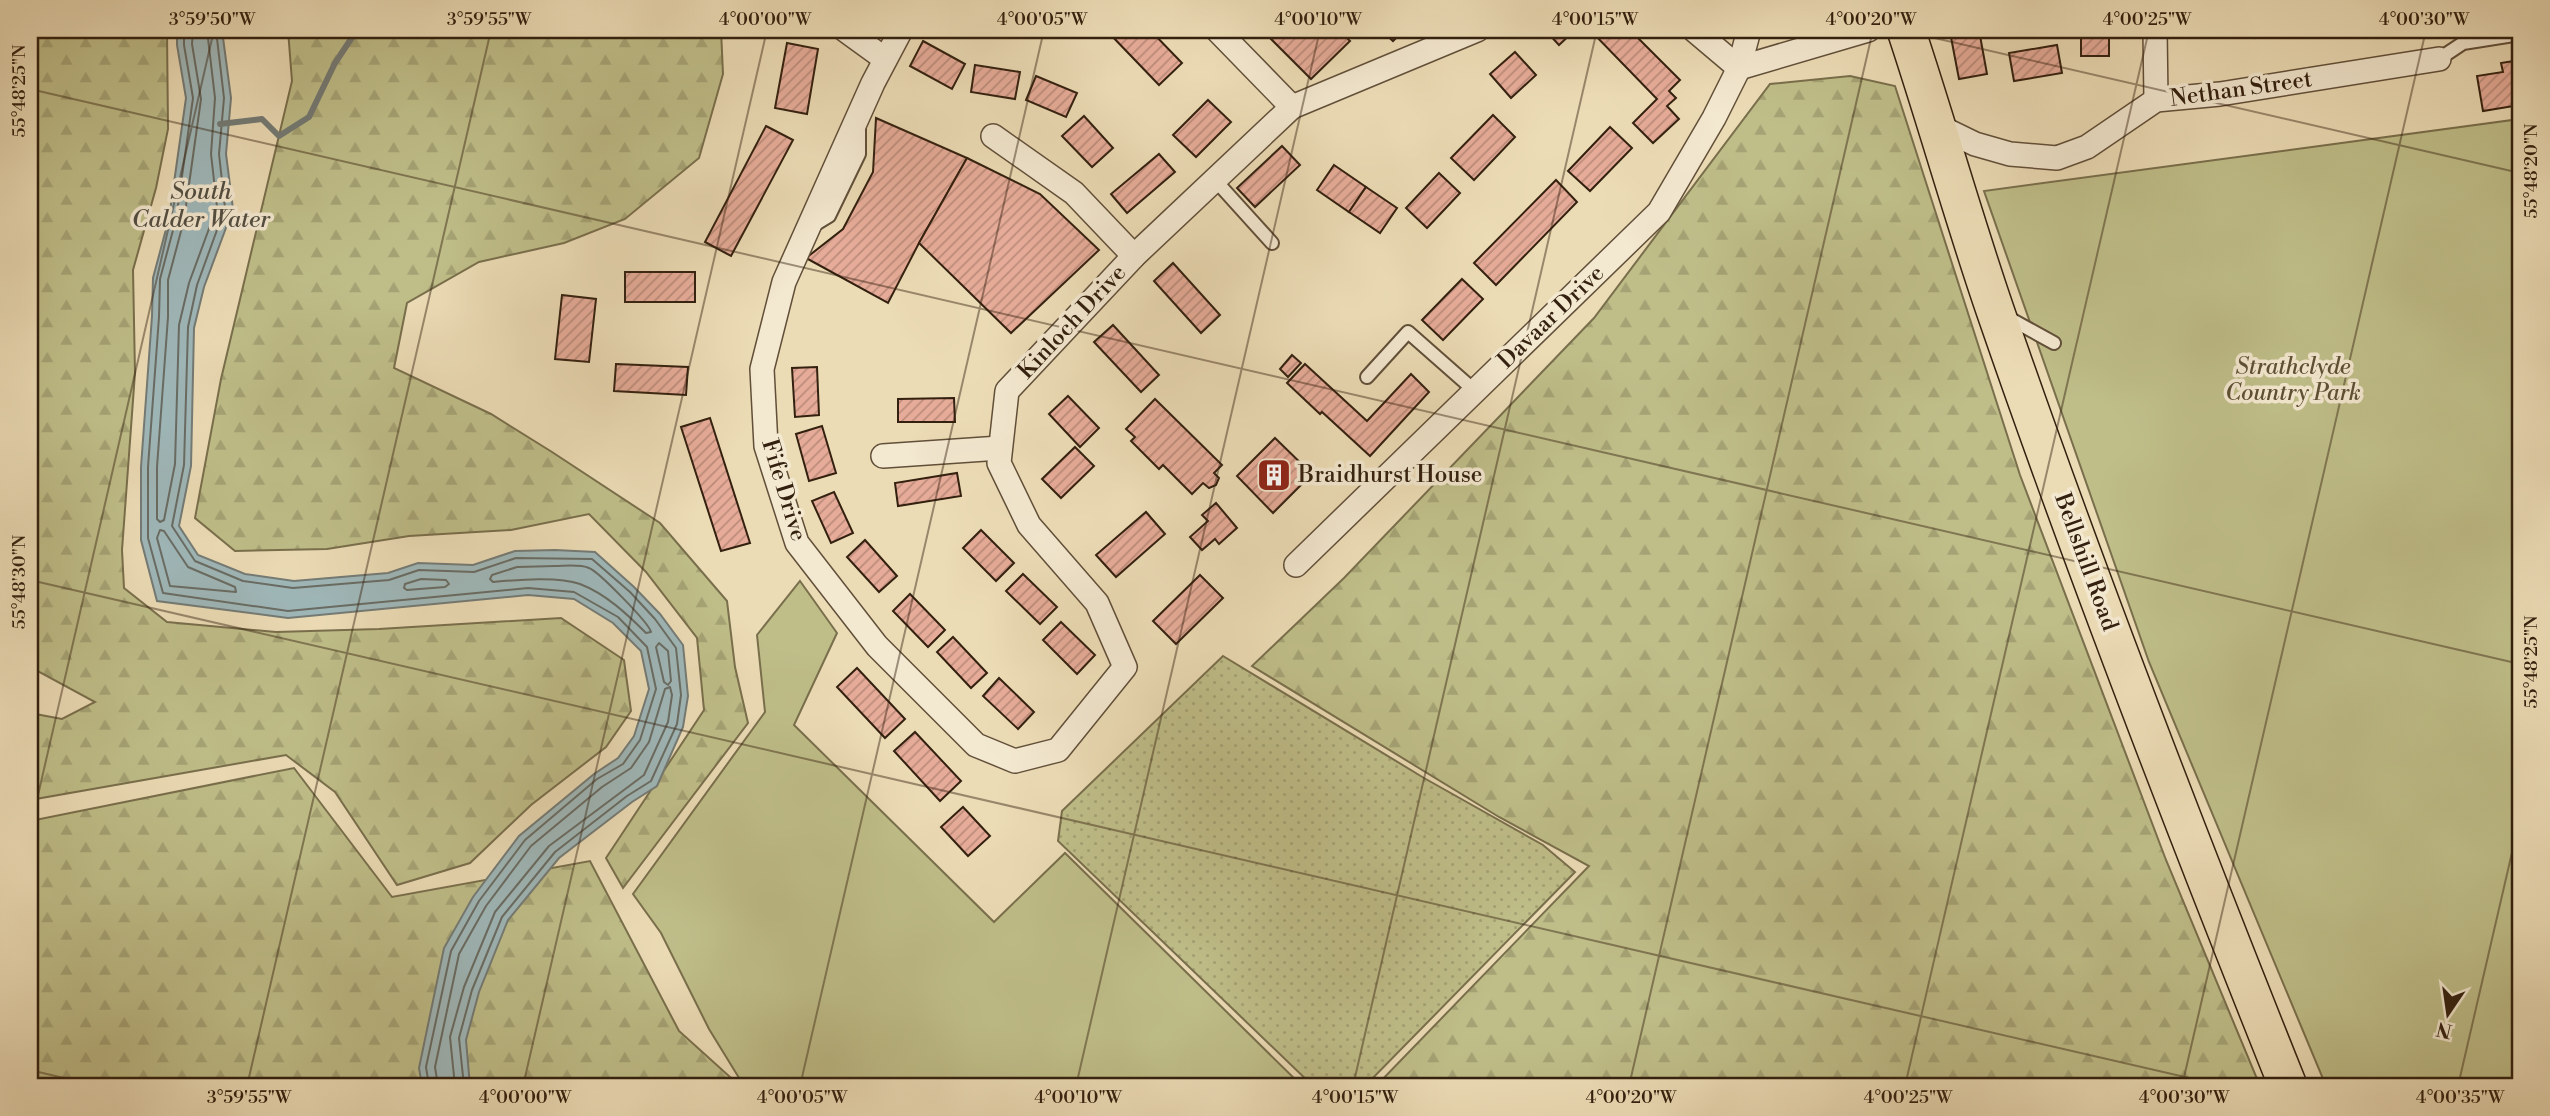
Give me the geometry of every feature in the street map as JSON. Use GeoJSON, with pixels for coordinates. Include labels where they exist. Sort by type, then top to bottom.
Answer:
{"type":"FeatureCollection","features":[{"type":"Feature","properties":{"kind":"main road","name":"Bellshill Road"},"geometry":{"type":"LineString","coordinates":[[1906,30],[1995,311],[2139,711],[2288,1086]]}},
{"type":"Feature","properties":{"kind":"street"},"geometry":{"type":"LineString","coordinates":[[845,30],[886,59]]}},
{"type":"Feature","properties":{"kind":"street","name":"Fife Drive"},"geometry":{"type":"LineString","coordinates":[[901,30],[859,115],[784,282],[762,369],[766,446],[797,543],[877,646],[976,745]]}},
{"type":"Feature","properties":{"kind":"street"},"geometry":{"type":"LineString","coordinates":[[1217,30],[1292,107],[1477,30]]}},
{"type":"Feature","properties":{"kind":"street"},"geometry":{"type":"LineString","coordinates":[[1694,30],[1739,68],[1868,30]]}},
{"type":"Feature","properties":{"kind":"street","name":"Davaar Drive"},"geometry":{"type":"LineString","coordinates":[[1296,565],[1659,212],[1714,118],[1739,68],[1749,30]]}},
{"type":"Feature","properties":{"kind":"street"},"geometry":{"type":"LineString","coordinates":[[2155,30],[2156,100]]}},
{"type":"Feature","properties":{"kind":"street","name":"Nethan Street"},"geometry":{"type":"LineString","coordinates":[[1938,126],[1975,144],[2010,154],[2057,158],[2087,147],[2156,100],[2222,94],[2439,59]]}},
{"type":"Feature","properties":{"kind":"street","name":"Kinloch Drive"},"geometry":{"type":"LineString","coordinates":[[976,745],[1015,761],[1058,750],[1125,667],[1097,603],[1029,525],[999,463],[1007,391],[1134,256],[1292,107]]}},
{"type":"Feature","properties":{"kind":"street"},"geometry":{"type":"LineString","coordinates":[[993,136],[1074,193],[1134,256]]}},
{"type":"Feature","properties":{"kind":"street"},"geometry":{"type":"LineString","coordinates":[[883,456],[1000,448]]}},
{"type":"Feature","properties":{"kind":"lane"},"geometry":{"type":"LineString","coordinates":[[2460,30],[2463,43]]}},
{"type":"Feature","properties":{"kind":"lane"},"geometry":{"type":"LineString","coordinates":[[2439,59],[2463,43],[2520,34]]}},
{"type":"Feature","properties":{"kind":"lane"},"geometry":{"type":"LineString","coordinates":[[1215,180],[1272,243]]}},
{"type":"Feature","properties":{"kind":"lane"},"geometry":{"type":"LineString","coordinates":[[1995,311],[2054,342]]}},
{"type":"Feature","properties":{"kind":"lane"},"geometry":{"type":"LineString","coordinates":[[1367,377],[1409,332],[1475,391]]}},
{"type":"Feature","properties":{"kind":"green space"},"geometry":{"type":"Polygon","coordinates":[[[30,30],[167,31],[168,129],[156,188],[133,270],[135,373],[122,550],[124,588],[167,622],[276,632],[561,618],[624,660],[631,711],[606,747],[531,805],[470,863],[397,885],[335,792],[286,755],[30,800],[30,713],[62,719],[95,702],[30,667],[30,30]]]}},
{"type":"Feature","properties":{"kind":"green space"},"geometry":{"type":"Polygon","coordinates":[[[288,30],[721,30],[723,74],[699,158],[625,219],[564,243],[479,262],[407,303],[394,368],[491,414],[660,523],[727,601],[735,667],[748,723],[623,888],[606,858],[704,710],[697,638],[646,572],[589,514],[511,530],[409,536],[327,549],[235,551],[195,518],[221,379],[292,81],[288,30]]]}},
{"type":"Feature","properties":{"kind":"green space"},"geometry":{"type":"Polygon","coordinates":[[[1850,76],[1895,86],[2020,475],[2166,860],[2260,1086],[1376,1086],[1589,866],[1499,817],[1252,666],[1344,578],[1594,318],[1770,84],[1850,76]]]}},
{"type":"Feature","properties":{"kind":"green space","name":"Strathclyde Country Park"},"geometry":{"type":"Polygon","coordinates":[[[2520,119],[2520,1086],[2326,1086],[2149,662],[1984,191],[2520,119]]]}},
{"type":"Feature","properties":{"kind":"green space"},"geometry":{"type":"Polygon","coordinates":[[[800,581],[837,633],[794,725],[994,922],[1065,853],[1302,1086],[744,1086],[709,1029],[661,933],[633,894],[765,712],[757,635],[800,581]]]}},
{"type":"Feature","properties":{"kind":"green space"},"geometry":{"type":"Polygon","coordinates":[[[1223,656],[1424,778],[1543,845],[1575,872],[1365,1086],[1313,1086],[1058,841],[1062,811],[1223,656]]]}},
{"type":"Feature","properties":{"kind":"green space"},"geometry":{"type":"Polygon","coordinates":[[[294,768],[392,897],[590,861],[679,1031],[740,1086],[30,1086],[30,821],[294,768]]]}},
{"type":"Feature","properties":{"kind":"water","name":"South Calder Water"},"geometry":{"type":"Polygon","coordinates":[[[177,30],[222,30],[231,98],[226,154],[233,209],[204,287],[194,328],[191,466],[179,526],[198,555],[245,574],[294,581],[388,573],[418,563],[473,565],[515,551],[595,552],[660,614],[683,645],[688,696],[683,727],[657,786],[559,858],[508,920],[479,992],[466,1040],[470,1086],[422,1086],[419,1068],[444,948],[473,897],[519,836],[594,774],[618,758],[634,736],[649,689],[641,651],[613,623],[574,599],[528,595],[288,618],[157,601],[141,540],[141,467],[153,278],[169,218],[186,98],[177,30]]]}},
{"type":"Feature","properties":{"kind":"building"},"geometry":{"type":"Polygon","coordinates":[[[1113,30],[1150,30],[1182,63],[1159,85],[1109,33],[1113,30]]]}},
{"type":"Feature","properties":{"kind":"building"},"geometry":{"type":"Polygon","coordinates":[[[1274,30],[1306,30],[1313,37],[1321,30],[1339,30],[1350,41],[1311,79],[1268,36],[1274,30]]]}},
{"type":"Feature","properties":{"kind":"building"},"geometry":{"type":"Polygon","coordinates":[[[1381,30],[1404,30],[1393,41],[1381,30]]]}},
{"type":"Feature","properties":{"kind":"building"},"geometry":{"type":"Polygon","coordinates":[[[1545,30],[1575,30],[1559,45],[1545,30]]]}},
{"type":"Feature","properties":{"kind":"building"},"geometry":{"type":"Polygon","coordinates":[[[1590,30],[1630,30],[1680,80],[1669,91],[1676,98],[1667,106],[1679,119],[1653,143],[1633,123],[1657,99],[1590,30]]]}},
{"type":"Feature","properties":{"kind":"building"},"geometry":{"type":"Polygon","coordinates":[[[1979,30],[1987,74],[1959,79],[1950,32],[1979,30]]]}},
{"type":"Feature","properties":{"kind":"building"},"geometry":{"type":"Polygon","coordinates":[[[2081,30],[2109,30],[2109,56],[2081,56],[2081,30]]]}},
{"type":"Feature","properties":{"kind":"building"},"geometry":{"type":"Polygon","coordinates":[[[2253,30],[2295,30],[2255,38],[2253,30]]]}},
{"type":"Feature","properties":{"kind":"building"},"geometry":{"type":"Polygon","coordinates":[[[923,41],[965,64],[952,89],[910,66],[923,41]]]}},
{"type":"Feature","properties":{"kind":"building"},"geometry":{"type":"Polygon","coordinates":[[[787,43],[818,49],[807,114],[775,108],[787,43]]]}},
{"type":"Feature","properties":{"kind":"building"},"geometry":{"type":"Polygon","coordinates":[[[2057,45],[2062,73],[2014,81],[2009,53],[2057,45]]]}},
{"type":"Feature","properties":{"kind":"building"},"geometry":{"type":"Polygon","coordinates":[[[1515,52],[1536,75],[1511,98],[1490,74],[1515,52]]]}},
{"type":"Feature","properties":{"kind":"building"},"geometry":{"type":"Polygon","coordinates":[[[2520,60],[2520,105],[2483,111],[2477,76],[2503,72],[2501,63],[2520,60]]]}},
{"type":"Feature","properties":{"kind":"building"},"geometry":{"type":"Polygon","coordinates":[[[975,65],[1020,72],[1015,99],[971,92],[975,65]]]}},
{"type":"Feature","properties":{"kind":"building"},"geometry":{"type":"Polygon","coordinates":[[[1036,76],[1077,93],[1066,117],[1026,100],[1036,76]]]}},
{"type":"Feature","properties":{"kind":"building"},"geometry":{"type":"Polygon","coordinates":[[[1208,100],[1231,122],[1196,157],[1173,135],[1208,100]]]}},
{"type":"Feature","properties":{"kind":"building"},"geometry":{"type":"Polygon","coordinates":[[[1493,115],[1515,137],[1474,180],[1451,158],[1493,115]]]}},
{"type":"Feature","properties":{"kind":"building"},"geometry":{"type":"Polygon","coordinates":[[[1084,116],[1113,148],[1092,167],[1062,136],[1084,116]]]}},
{"type":"Feature","properties":{"kind":"building"},"geometry":{"type":"Polygon","coordinates":[[[876,118],[967,158],[888,303],[806,258],[843,229],[873,172],[876,118]]]}},
{"type":"Feature","properties":{"kind":"building"},"geometry":{"type":"Polygon","coordinates":[[[766,126],[793,140],[731,256],[705,242],[766,126]]]}},
{"type":"Feature","properties":{"kind":"building"},"geometry":{"type":"Polygon","coordinates":[[[1610,127],[1632,148],[1590,191],[1568,171],[1610,127]]]}},
{"type":"Feature","properties":{"kind":"building"},"geometry":{"type":"Polygon","coordinates":[[[1282,146],[1300,165],[1255,207],[1237,188],[1282,146]]]}},
{"type":"Feature","properties":{"kind":"building"},"geometry":{"type":"Polygon","coordinates":[[[1159,154],[1175,172],[1127,213],[1111,194],[1159,154]]]}},
{"type":"Feature","properties":{"kind":"building"},"geometry":{"type":"Polygon","coordinates":[[[967,158],[1040,194],[1099,250],[1011,333],[919,243],[967,158]]]}},
{"type":"Feature","properties":{"kind":"building"},"geometry":{"type":"Polygon","coordinates":[[[1334,165],[1366,187],[1349,212],[1317,190],[1334,165]]]}},
{"type":"Feature","properties":{"kind":"building"},"geometry":{"type":"Polygon","coordinates":[[[1439,173],[1460,193],[1427,228],[1406,208],[1439,173]]]}},
{"type":"Feature","properties":{"kind":"building"},"geometry":{"type":"Polygon","coordinates":[[[1556,180],[1577,202],[1496,285],[1474,263],[1556,180]]]}},
{"type":"Feature","properties":{"kind":"building"},"geometry":{"type":"Polygon","coordinates":[[[1366,187],[1397,208],[1380,233],[1349,212],[1366,187]]]}},
{"type":"Feature","properties":{"kind":"building"},"geometry":{"type":"Polygon","coordinates":[[[1173,263],[1220,315],[1201,333],[1154,281],[1173,263]]]}},
{"type":"Feature","properties":{"kind":"building"},"geometry":{"type":"Polygon","coordinates":[[[625,272],[695,272],[695,302],[625,302],[625,272]]]}},
{"type":"Feature","properties":{"kind":"building"},"geometry":{"type":"Polygon","coordinates":[[[1462,279],[1483,299],[1443,340],[1422,320],[1462,279]]]}},
{"type":"Feature","properties":{"kind":"building"},"geometry":{"type":"Polygon","coordinates":[[[562,295],[596,299],[589,362],[555,359],[562,295]]]}},
{"type":"Feature","properties":{"kind":"building"},"geometry":{"type":"Polygon","coordinates":[[[1113,325],[1159,375],[1141,392],[1094,342],[1113,325]]]}},
{"type":"Feature","properties":{"kind":"building"},"geometry":{"type":"Polygon","coordinates":[[[1292,355],[1301,363],[1288,377],[1280,369],[1292,355]]]}},
{"type":"Feature","properties":{"kind":"building"},"geometry":{"type":"Polygon","coordinates":[[[616,364],[688,367],[686,395],[614,391],[616,364]]]}},
{"type":"Feature","properties":{"kind":"building"},"geometry":{"type":"Polygon","coordinates":[[[1305,364],[1367,421],[1411,374],[1429,392],[1370,456],[1287,383],[1305,364]]]}},
{"type":"Feature","properties":{"kind":"building"},"geometry":{"type":"Polygon","coordinates":[[[817,367],[819,415],[795,417],[792,368],[817,367]]]}},
{"type":"Feature","properties":{"kind":"building"},"geometry":{"type":"Polygon","coordinates":[[[1068,396],[1099,428],[1080,447],[1049,414],[1068,396]]]}},
{"type":"Feature","properties":{"kind":"building"},"geometry":{"type":"Polygon","coordinates":[[[954,398],[955,422],[898,422],[898,399],[954,398]]]}},
{"type":"Feature","properties":{"kind":"building"},"geometry":{"type":"Polygon","coordinates":[[[1155,399],[1222,465],[1214,473],[1219,478],[1216,485],[1209,488],[1203,483],[1192,494],[1163,465],[1159,469],[1131,441],[1135,437],[1126,429],[1155,399]]]}},
{"type":"Feature","properties":{"kind":"building"},"geometry":{"type":"Polygon","coordinates":[[[710,418],[750,543],[721,551],[681,427],[710,418]]]}},
{"type":"Feature","properties":{"kind":"building"},"geometry":{"type":"Polygon","coordinates":[[[822,426],[836,473],[809,481],[796,434],[822,426]]]}},
{"type":"Feature","properties":{"kind":"building","name":"Braidhurst House"},"geometry":{"type":"Polygon","coordinates":[[[1275,438],[1312,474],[1273,513],[1237,476],[1275,438]]]}},
{"type":"Feature","properties":{"kind":"building"},"geometry":{"type":"Polygon","coordinates":[[[1075,447],[1094,466],[1061,498],[1042,479],[1075,447]]]}},
{"type":"Feature","properties":{"kind":"building"},"geometry":{"type":"Polygon","coordinates":[[[957,473],[961,496],[898,506],[895,483],[957,473]]]}},
{"type":"Feature","properties":{"kind":"building"},"geometry":{"type":"Polygon","coordinates":[[[834,492],[853,533],[831,543],[812,501],[834,492]]]}},
{"type":"Feature","properties":{"kind":"building"},"geometry":{"type":"Polygon","coordinates":[[[1216,503],[1237,528],[1219,544],[1215,539],[1202,550],[1190,537],[1208,521],[1202,515],[1216,503]]]}},
{"type":"Feature","properties":{"kind":"building"},"geometry":{"type":"Polygon","coordinates":[[[1146,512],[1165,534],[1116,577],[1096,555],[1146,512]]]}},
{"type":"Feature","properties":{"kind":"building"},"geometry":{"type":"Polygon","coordinates":[[[981,530],[1014,563],[996,581],[963,548],[981,530]]]}},
{"type":"Feature","properties":{"kind":"building"},"geometry":{"type":"Polygon","coordinates":[[[865,540],[897,576],[879,592],[847,557],[865,540]]]}},
{"type":"Feature","properties":{"kind":"building"},"geometry":{"type":"Polygon","coordinates":[[[1023,574],[1057,607],[1040,624],[1006,591],[1023,574]]]}},
{"type":"Feature","properties":{"kind":"building"},"geometry":{"type":"Polygon","coordinates":[[[1200,575],[1223,598],[1176,644],[1153,621],[1200,575]]]}},
{"type":"Feature","properties":{"kind":"building"},"geometry":{"type":"Polygon","coordinates":[[[910,594],[945,630],[928,647],[893,611],[910,594]]]}},
{"type":"Feature","properties":{"kind":"building"},"geometry":{"type":"Polygon","coordinates":[[[1061,622],[1095,655],[1077,674],[1043,640],[1061,622]]]}},
{"type":"Feature","properties":{"kind":"building"},"geometry":{"type":"Polygon","coordinates":[[[953,637],[987,673],[971,688],[937,652],[953,637]]]}},
{"type":"Feature","properties":{"kind":"building"},"geometry":{"type":"Polygon","coordinates":[[[857,668],[905,719],[885,738],[837,687],[857,668]]]}},
{"type":"Feature","properties":{"kind":"building"},"geometry":{"type":"Polygon","coordinates":[[[999,678],[1034,712],[1018,729],[983,696],[999,678]]]}},
{"type":"Feature","properties":{"kind":"building"},"geometry":{"type":"Polygon","coordinates":[[[915,732],[961,781],[940,801],[894,751],[915,732]]]}},
{"type":"Feature","properties":{"kind":"building"},"geometry":{"type":"Polygon","coordinates":[[[963,807],[990,836],[968,856],[941,827],[963,807]]]}},
{"type":"Feature","properties":{"kind":"waterway"},"geometry":{"type":"LineString","coordinates":[[220,124],[262,119],[279,136],[309,117],[335,63],[357,30]]}},
{"type":"Feature","properties":{"kind":"place","name":"Braidhurst House"},"geometry":{"type":"Point","coordinates":[1274,475]}}]}
